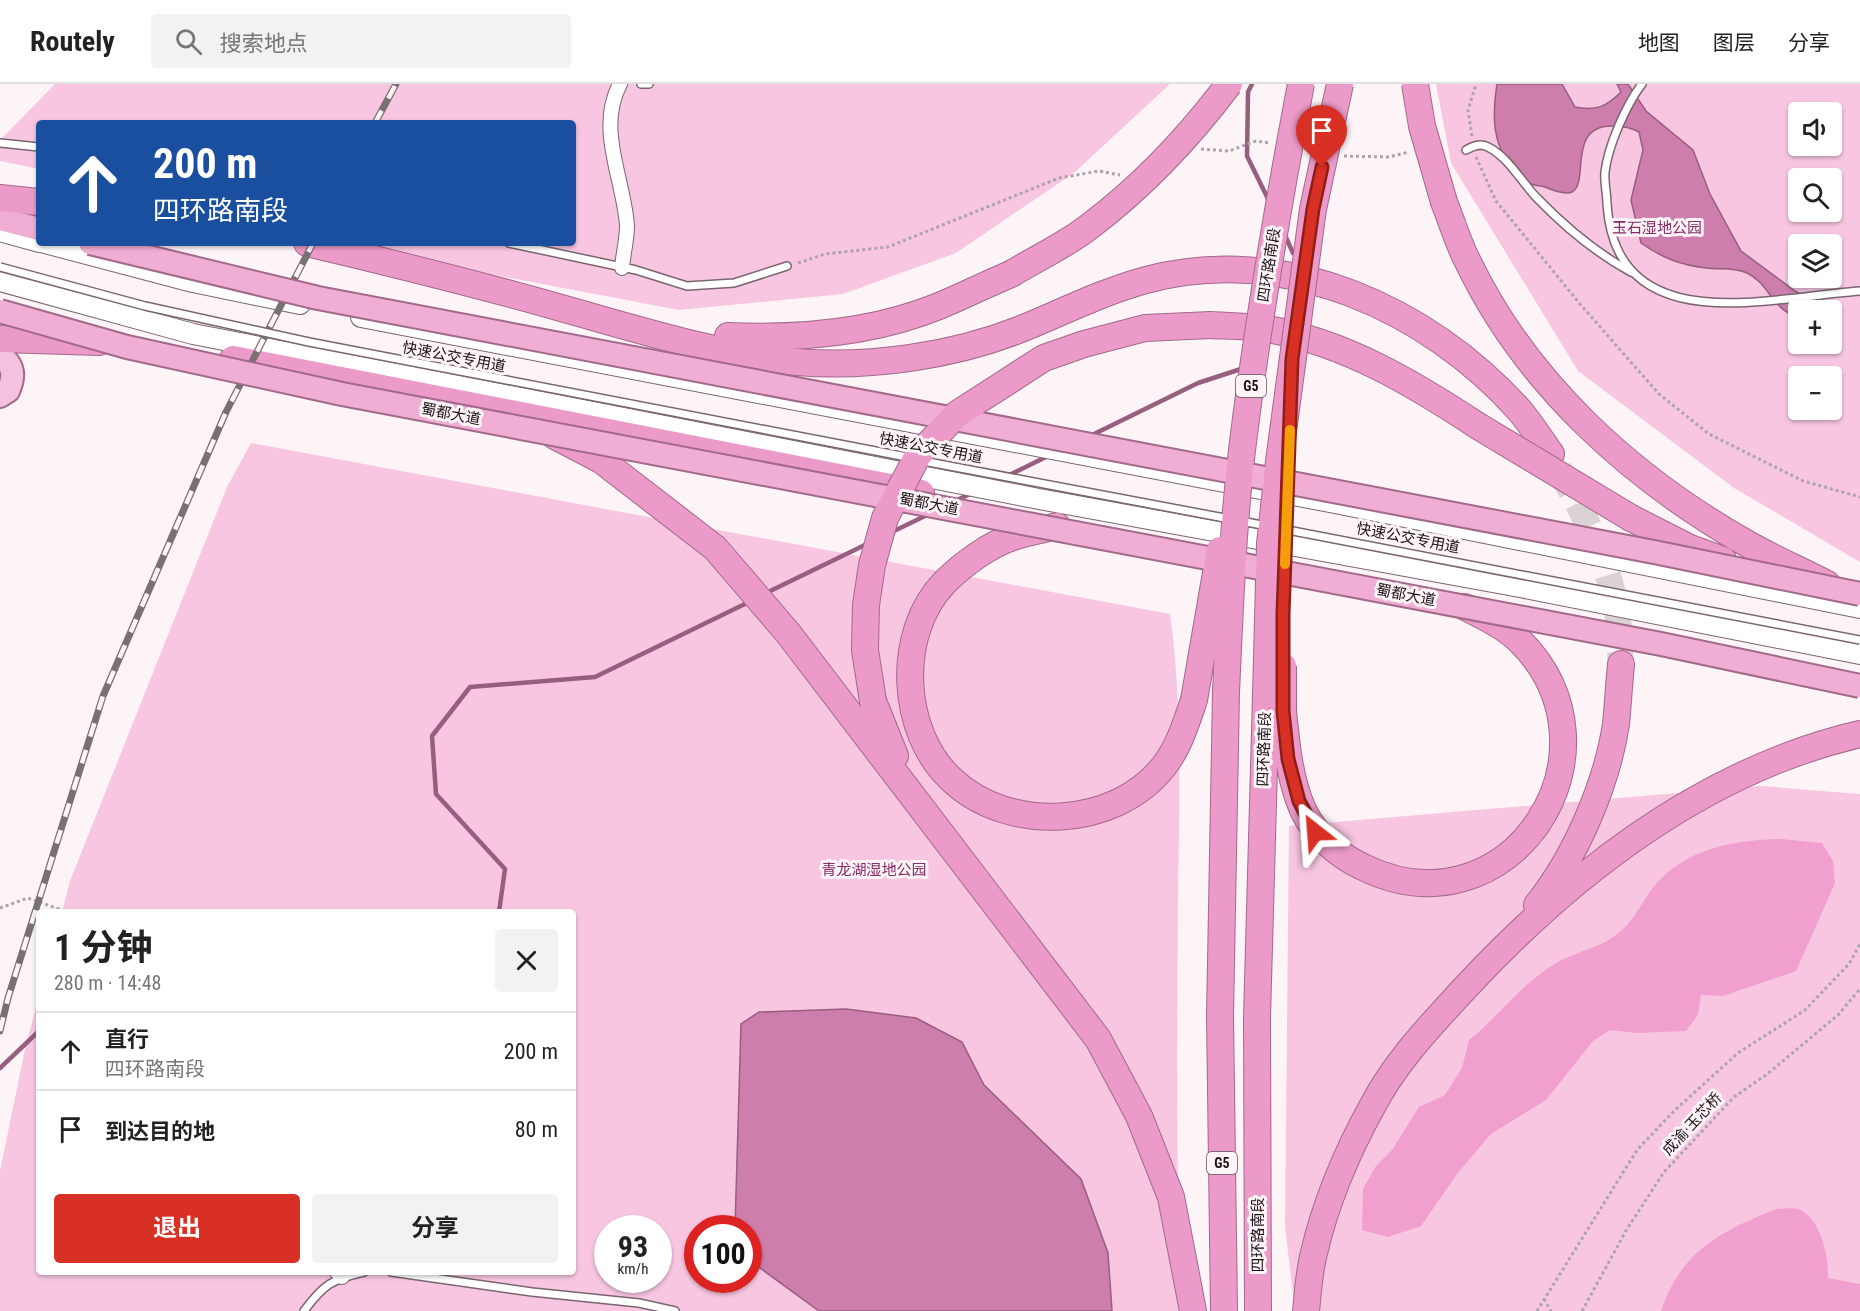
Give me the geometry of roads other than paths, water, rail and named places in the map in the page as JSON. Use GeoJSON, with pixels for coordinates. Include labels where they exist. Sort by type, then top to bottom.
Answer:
{"type":"FeatureCollection","features":[{"type":"Feature","properties":{"kind":"highway"},"geometry":{"type":"LineString","coordinates":[[636,328],[774,338],[862,329],[938,307],[1011,274],[1089,228],[1183,141],[1228,84]]}},
{"type":"Feature","properties":{"kind":"highway","name":"四环路南段"},"geometry":{"type":"LineString","coordinates":[[1224,1311],[1220,1016],[1226,692],[1233,545],[1244,435],[1273,235],[1301,84]]}},
{"type":"Feature","properties":{"kind":"highway","name":"四环路南段"},"geometry":{"type":"LineString","coordinates":[[1258,1311],[1257,1018],[1274,703],[1270,544],[1313,209],[1340,84]]}},
{"type":"Feature","properties":{"kind":"highway"},"geometry":{"type":"LineString","coordinates":[[1415,84],[1422,126],[1444,202],[1467,261],[1499,317],[1540,375],[1596,436],[1677,499],[1746,543],[1827,584]]}},
{"type":"Feature","properties":{"kind":"highway"},"geometry":{"type":"LineString","coordinates":[[0,198],[36,202]]}},
{"type":"Feature","properties":{"kind":"highway"},"geometry":{"type":"LineString","coordinates":[[0,219],[36,228]]}},
{"type":"Feature","properties":{"kind":"highway"},"geometry":{"type":"LineString","coordinates":[[102,246],[318,298],[1860,593]]}},
{"type":"Feature","properties":{"kind":"highway"},"geometry":{"type":"LineString","coordinates":[[319,246],[636,328],[723,349],[796,362],[858,362],[952,349],[1018,330],[1093,297],[1149,279],[1207,270],[1279,272],[1352,291],[1418,325],[1482,372],[1521,412],[1551,454]]}},
{"type":"Feature","properties":{"kind":"highway","name":"蜀都大道"},"geometry":{"type":"LineString","coordinates":[[0,312],[127,347],[342,394],[1638,639],[1860,686]]}},
{"type":"Feature","properties":{"kind":"highway"},"geometry":{"type":"LineString","coordinates":[[905,784],[873,701],[865,650],[866,605],[872,565],[885,518],[918,455],[957,414],[1044,358],[1084,344],[1145,328],[1211,325],[1265,328],[1319,341],[1381,368],[1428,393],[1478,426],[1631,518],[1690,548],[1748,568],[1860,593]]}},
{"type":"Feature","properties":{"kind":"highway"},"geometry":{"type":"LineString","coordinates":[[0,339],[160,347],[510,412],[1860,677]]}},
{"type":"Feature","properties":{"kind":"highway"},"geometry":{"type":"LineString","coordinates":[[510,412],[601,460],[715,548],[788,633],[905,784],[1098,1039],[1139,1116],[1171,1197],[1193,1311]]}},
{"type":"Feature","properties":{"kind":"highway"},"geometry":{"type":"LineString","coordinates":[[1070,523],[1011,537],[974,558],[944,582],[926,610],[913,647],[911,688],[915,720],[931,754],[951,780],[979,800],[1009,812],[1046,817],[1077,816],[1113,804],[1141,787],[1163,767],[1179,742],[1194,700],[1210,603],[1244,435]]}},
{"type":"Feature","properties":{"kind":"highway"},"geometry":{"type":"LineString","coordinates":[[1274,703],[1299,801],[1315,832],[1350,861],[1386,879],[1426,884],[1464,879],[1498,864],[1528,838],[1547,810],[1560,780],[1563,742],[1558,702],[1544,671],[1518,639],[1486,617],[1440,595]]}},
{"type":"Feature","properties":{"kind":"highway"},"geometry":{"type":"LineString","coordinates":[[1306,1311],[1314,1253],[1340,1171],[1374,1103],[1414,1043],[1511,938],[1548,892],[1571,853],[1597,792],[1616,725],[1620,664]]}},
{"type":"Feature","properties":{"kind":"highway"},"geometry":{"type":"LineString","coordinates":[[1511,938],[1596,867],[1682,807],[1761,766],[1804,749],[1860,734]]}},
{"type":"Feature","properties":{"kind":"main road"},"geometry":{"type":"LineString","coordinates":[[0,231],[36,241]]}},
{"type":"Feature","properties":{"kind":"main road"},"geometry":{"type":"LineString","coordinates":[[56,246],[193,282],[470,340],[1335,503],[1860,608]]}},
{"type":"Feature","properties":{"kind":"main road"},"geometry":{"type":"LineString","coordinates":[[0,281],[205,336],[1028,497],[1520,587],[1860,654]]}},
{"type":"Feature","properties":{"kind":"main road"},"geometry":{"type":"LineString","coordinates":[[0,355],[10,365],[13,374],[8,392],[0,396]]}},
{"type":"Feature","properties":{"kind":"street"},"geometry":{"type":"LineString","coordinates":[[620,84],[611,100],[611,143],[627,227],[622,268]]}},
{"type":"Feature","properties":{"kind":"lane"},"geometry":{"type":"LineString","coordinates":[[641,84],[649,84]]}},
{"type":"Feature","properties":{"kind":"lane"},"geometry":{"type":"LineString","coordinates":[[1642,84],[1620,123],[1605,172],[1608,216],[1622,259],[1633,273],[1649,287],[1700,302],[1755,303],[1860,291]]}},
{"type":"Feature","properties":{"kind":"lane"},"geometry":{"type":"LineString","coordinates":[[0,143],[36,147]]}},
{"type":"Feature","properties":{"kind":"lane"},"geometry":{"type":"LineString","coordinates":[[1470,148],[1485,145],[1499,154],[1537,198],[1600,255],[1633,273]]}},
{"type":"Feature","properties":{"kind":"lane"},"geometry":{"type":"LineString","coordinates":[[523,246],[622,268],[687,286],[734,283],[787,266]]}},
{"type":"Feature","properties":{"kind":"lane","name":"快速公交专用道"},"geometry":{"type":"LineString","coordinates":[[0,267],[146,306],[320,344],[1860,640]]}},
{"type":"Feature","properties":{"kind":"lane"},"geometry":{"type":"LineString","coordinates":[[304,1311],[321,1288],[338,1275]]}},
{"type":"Feature","properties":{"kind":"lane"},"geometry":{"type":"LineString","coordinates":[[412,1275],[532,1292],[639,1303],[675,1311]]}},
{"type":"Feature","properties":{"kind":"waterway"},"geometry":{"type":"LineString","coordinates":[[1252,84],[1248,92],[1247,156],[1269,201]]}},
{"type":"Feature","properties":{"kind":"waterway"},"geometry":{"type":"LineString","coordinates":[[1284,233],[1293,253]]}},
{"type":"Feature","properties":{"kind":"waterway"},"geometry":{"type":"LineString","coordinates":[[1090,436],[1198,383],[1244,368]]}},
{"type":"Feature","properties":{"kind":"waterway"},"geometry":{"type":"LineString","coordinates":[[993,483],[1050,455]]}},
{"type":"Feature","properties":{"kind":"waterway"},"geometry":{"type":"LineString","coordinates":[[955,501],[972,493]]}},
{"type":"Feature","properties":{"kind":"waterway"},"geometry":{"type":"LineString","coordinates":[[890,533],[929,514]]}},
{"type":"Feature","properties":{"kind":"waterway"},"geometry":{"type":"LineString","coordinates":[[766,593],[869,543]]}},
{"type":"Feature","properties":{"kind":"waterway"},"geometry":{"type":"LineString","coordinates":[[499,909],[505,869],[436,794],[432,736],[470,687],[595,677],[751,601]]}},
{"type":"Feature","properties":{"kind":"waterway"},"geometry":{"type":"LineString","coordinates":[[0,1068],[36,1034]]}},
{"type":"Feature","properties":{"kind":"tunnel"},"geometry":{"type":"LineString","coordinates":[[1559,469],[1586,521],[1608,574],[1619,625],[1621,664]]}},
{"type":"Feature","properties":{"kind":"railway"},"geometry":{"type":"LineString","coordinates":[[377,120],[396,84]]}},
{"type":"Feature","properties":{"kind":"railway"},"geometry":{"type":"LineString","coordinates":[[0,1031],[8,998],[103,696],[226,412],[311,246]]}},
{"type":"Feature","properties":{"kind":"park label","name":"玉石湿地公园"},"geometry":{"type":"Point","coordinates":[1657,228]}},
{"type":"Feature","properties":{"kind":"park label","name":"青龙湖湿地公园"},"geometry":{"type":"Point","coordinates":[874,870]}}]}
